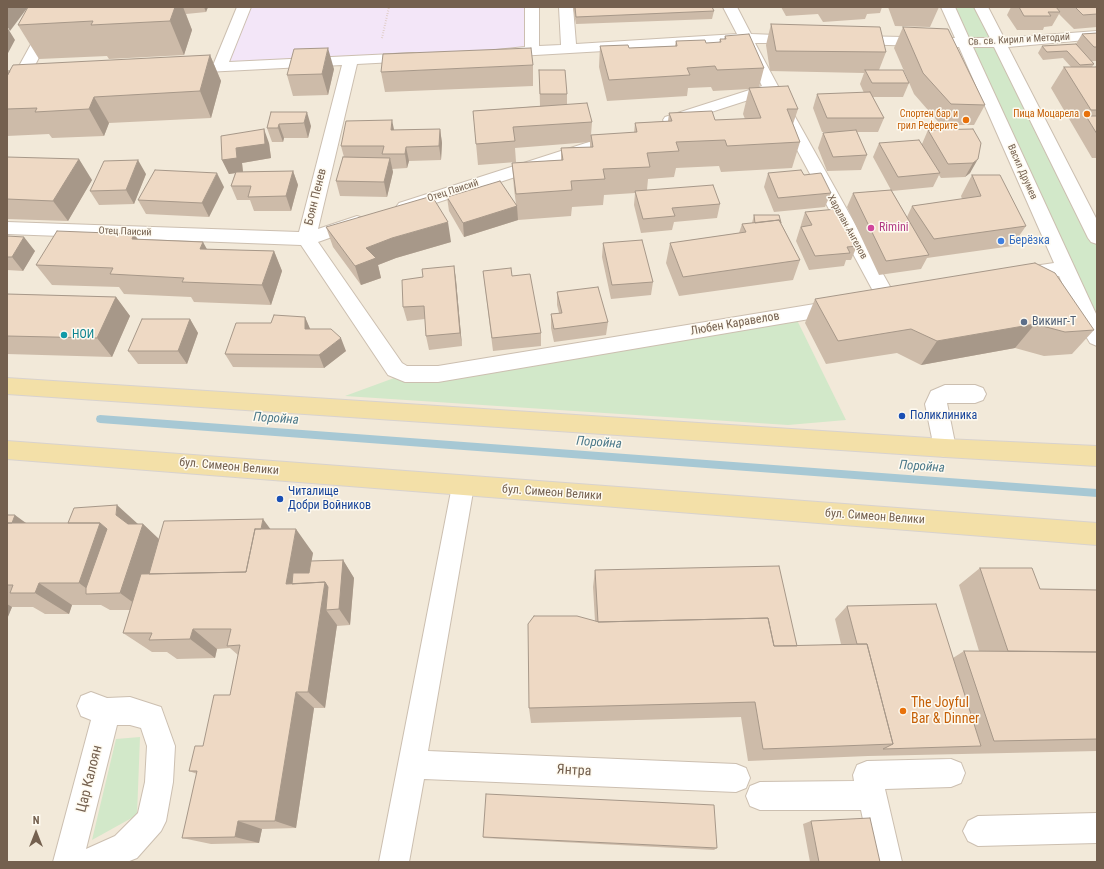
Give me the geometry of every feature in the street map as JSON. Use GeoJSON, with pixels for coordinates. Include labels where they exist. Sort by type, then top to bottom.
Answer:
{"type":"FeatureCollection","features":[{"type":"Feature","properties":{"kind":"main road"},"geometry":{"type":"LineString","coordinates":[[7,386],[945,448],[1097,456]]}},
{"type":"Feature","properties":{"kind":"main road","name":"бул. Симеон Велики"},"geometry":{"type":"LineString","coordinates":[[7,450],[1097,534]]}},
{"type":"Feature","properties":{"kind":"street"},"geometry":{"type":"LineString","coordinates":[[220,67],[244,7]]}},
{"type":"Feature","properties":{"kind":"street"},"geometry":{"type":"LineString","coordinates":[[532,7],[532,51]]}},
{"type":"Feature","properties":{"kind":"street"},"geometry":{"type":"LineString","coordinates":[[566,7],[569,49]]}},
{"type":"Feature","properties":{"kind":"street","name":"Харалан Ангелов"},"geometry":{"type":"LineString","coordinates":[[730,7],[744,38],[879,300]]}},
{"type":"Feature","properties":{"kind":"street","name":"Васил Друмев"},"geometry":{"type":"LineString","coordinates":[[948,7],[1097,338]]}},
{"type":"Feature","properties":{"kind":"street"},"geometry":{"type":"LineString","coordinates":[[981,7],[1097,238]]}},
{"type":"Feature","properties":{"kind":"street"},"geometry":{"type":"LineString","coordinates":[[14,77],[47,26],[63,26]]}},
{"type":"Feature","properties":{"kind":"street","name":"Св. св. Кирил и Методий"},"geometry":{"type":"LineString","coordinates":[[839,40],[999,43],[1097,35]]}},
{"type":"Feature","properties":{"kind":"street"},"geometry":{"type":"LineString","coordinates":[[485,54],[744,38],[807,39]]}},
{"type":"Feature","properties":{"kind":"street"},"geometry":{"type":"LineString","coordinates":[[172,69],[429,56]]}},
{"type":"Feature","properties":{"kind":"street","name":"Боян Пенев"},"geometry":{"type":"LineString","coordinates":[[350,60],[306,239],[395,369],[405,374]]}},
{"type":"Feature","properties":{"kind":"street"},"geometry":{"type":"LineString","coordinates":[[14,77],[37,76]]}},
{"type":"Feature","properties":{"kind":"street"},"geometry":{"type":"LineString","coordinates":[[655,126],[771,88]]}},
{"type":"Feature","properties":{"kind":"street","name":"Отец Паисий"},"geometry":{"type":"LineString","coordinates":[[7,228],[306,239],[602,143]]}},
{"type":"Feature","properties":{"kind":"street"},"geometry":{"type":"LineString","coordinates":[[1003,278],[1065,268]]}},
{"type":"Feature","properties":{"kind":"street","name":"Любен Каравелов"},"geometry":{"type":"LineString","coordinates":[[405,374],[438,374],[879,300]]}},
{"type":"Feature","properties":{"kind":"street"},"geometry":{"type":"LineString","coordinates":[[945,448],[936,404],[939,397],[945,394],[975,394]]}},
{"type":"Feature","properties":{"kind":"street"},"geometry":{"type":"LineString","coordinates":[[394,862],[462,486]]}},
{"type":"Feature","properties":{"kind":"street","name":"Цар Калоян"},"geometry":{"type":"LineString","coordinates":[[68,862],[99,709],[130,711],[151,717],[161,746],[160,782],[151,821],[126,847],[92,862]]}},
{"type":"Feature","properties":{"kind":"street","name":"Янтра"},"geometry":{"type":"LineString","coordinates":[[412,764],[736,778]]}},
{"type":"Feature","properties":{"kind":"street"},"geometry":{"type":"LineString","coordinates":[[887,862],[867,775],[951,773]]}},
{"type":"Feature","properties":{"kind":"street"},"geometry":{"type":"LineString","coordinates":[[760,796],[872,795]]}},
{"type":"Feature","properties":{"kind":"street"},"geometry":{"type":"LineString","coordinates":[[978,831],[1097,828]]}},
{"type":"Feature","properties":{"kind":"path"},"geometry":{"type":"LineString","coordinates":[[380,45],[389,7]]}},
{"type":"Feature","properties":{"kind":"shaded area"},"geometry":{"type":"Polygon","coordinates":[[[7,7],[1097,7],[1097,862],[7,862],[7,7]]]}},
{"type":"Feature","properties":{"kind":"shaded area"},"geometry":{"type":"Polygon","coordinates":[[[244,7],[532,7],[532,51],[220,67],[244,7]]]}},
{"type":"Feature","properties":{"kind":"green space"},"geometry":{"type":"Polygon","coordinates":[[[948,7],[981,7],[1097,238],[1097,338],[948,7]]]}},
{"type":"Feature","properties":{"kind":"green space"},"geometry":{"type":"Polygon","coordinates":[[[794,314],[846,420],[788,425],[345,396],[405,374],[794,314]]]}},
{"type":"Feature","properties":{"kind":"green space"},"geometry":{"type":"Polygon","coordinates":[[[140,737],[137,815],[92,840],[116,739],[140,737]]]}},
{"type":"Feature","properties":{"kind":"building"},"geometry":{"type":"Polygon","coordinates":[[[28,7],[175,7],[170,21],[91,25],[93,21],[18,25],[28,7]]]}},
{"type":"Feature","properties":{"kind":"building"},"geometry":{"type":"Polygon","coordinates":[[[575,7],[712,7],[714,11],[576,17],[575,7]]]}},
{"type":"Feature","properties":{"kind":"building"},"geometry":{"type":"Polygon","coordinates":[[[1019,7],[1056,7],[1060,12],[1048,12],[1051,16],[1024,16],[1019,7]]]}},
{"type":"Feature","properties":{"kind":"building"},"geometry":{"type":"Polygon","coordinates":[[[1075,7],[1097,7],[1097,14],[1083,15],[1075,7]]]}},
{"type":"Feature","properties":{"kind":"building"},"geometry":{"type":"Polygon","coordinates":[[[771,24],[880,27],[886,52],[776,51],[771,24]]]}},
{"type":"Feature","properties":{"kind":"building"},"geometry":{"type":"Polygon","coordinates":[[[903,27],[948,29],[985,105],[951,104],[923,73],[903,27]]]}},
{"type":"Feature","properties":{"kind":"building"},"geometry":{"type":"Polygon","coordinates":[[[1097,33],[1097,47],[1094,47],[1082,34],[1097,33]]]}},
{"type":"Feature","properties":{"kind":"building"},"geometry":{"type":"Polygon","coordinates":[[[749,34],[764,68],[717,70],[715,66],[687,68],[690,75],[609,80],[600,46],[628,45],[629,48],[677,46],[676,41],[705,40],[706,43],[721,42],[720,39],[726,39],[725,36],[749,34]]]}},
{"type":"Feature","properties":{"kind":"building"},"geometry":{"type":"Polygon","coordinates":[[[1076,44],[1094,64],[1080,65],[1067,51],[1047,52],[1042,46],[1076,44]]]}},
{"type":"Feature","properties":{"kind":"building"},"geometry":{"type":"Polygon","coordinates":[[[328,48],[322,74],[287,75],[294,49],[328,48]]]}},
{"type":"Feature","properties":{"kind":"building"},"geometry":{"type":"Polygon","coordinates":[[[531,48],[533,65],[381,72],[383,54],[531,48]]]}},
{"type":"Feature","properties":{"kind":"building"},"geometry":{"type":"Polygon","coordinates":[[[210,55],[200,91],[94,97],[89,109],[35,112],[37,108],[7,109],[7,76],[13,65],[210,55]]]}},
{"type":"Feature","properties":{"kind":"building"},"geometry":{"type":"Polygon","coordinates":[[[1064,67],[1097,67],[1097,110],[1091,110],[1064,67]]]}},
{"type":"Feature","properties":{"kind":"building"},"geometry":{"type":"Polygon","coordinates":[[[539,70],[565,70],[567,94],[540,94],[539,70]]]}},
{"type":"Feature","properties":{"kind":"building"},"geometry":{"type":"Polygon","coordinates":[[[865,70],[903,70],[909,83],[872,83],[865,70]]]}},
{"type":"Feature","properties":{"kind":"building"},"geometry":{"type":"Polygon","coordinates":[[[788,86],[798,109],[787,109],[800,142],[727,146],[725,140],[676,142],[679,151],[647,153],[650,167],[603,169],[605,179],[571,181],[572,190],[516,194],[512,163],[563,160],[561,148],[593,147],[591,135],[637,132],[635,123],[672,121],[669,113],[712,111],[715,120],[761,118],[749,88],[788,86]]]}},
{"type":"Feature","properties":{"kind":"building"},"geometry":{"type":"Polygon","coordinates":[[[870,92],[884,118],[827,118],[817,94],[870,92]]]}},
{"type":"Feature","properties":{"kind":"building"},"geometry":{"type":"Polygon","coordinates":[[[587,103],[592,122],[513,127],[515,141],[476,144],[473,111],[587,103]]]}},
{"type":"Feature","properties":{"kind":"building"},"geometry":{"type":"Polygon","coordinates":[[[271,112],[307,112],[304,123],[279,124],[278,128],[267,128],[271,112]]]}},
{"type":"Feature","properties":{"kind":"building"},"geometry":{"type":"Polygon","coordinates":[[[1086,116],[1097,116],[1097,134],[1086,116]]]}},
{"type":"Feature","properties":{"kind":"building"},"geometry":{"type":"Polygon","coordinates":[[[392,120],[391,130],[440,129],[439,146],[406,147],[405,154],[382,154],[384,146],[341,146],[346,121],[392,120]]]}},
{"type":"Feature","properties":{"kind":"building"},"geometry":{"type":"Polygon","coordinates":[[[264,129],[265,144],[236,148],[237,158],[222,160],[221,136],[264,129]]]}},
{"type":"Feature","properties":{"kind":"building"},"geometry":{"type":"Polygon","coordinates":[[[973,129],[981,143],[978,159],[973,163],[948,164],[928,130],[973,129]]]}},
{"type":"Feature","properties":{"kind":"building"},"geometry":{"type":"Polygon","coordinates":[[[856,130],[867,155],[833,157],[823,133],[856,130]]]}},
{"type":"Feature","properties":{"kind":"building"},"geometry":{"type":"Polygon","coordinates":[[[919,140],[940,173],[898,177],[879,143],[919,140]]]}},
{"type":"Feature","properties":{"kind":"building"},"geometry":{"type":"Polygon","coordinates":[[[7,157],[79,159],[53,201],[7,199],[7,157]]]}},
{"type":"Feature","properties":{"kind":"building"},"geometry":{"type":"Polygon","coordinates":[[[343,157],[390,158],[384,182],[336,181],[343,157]]]}},
{"type":"Feature","properties":{"kind":"building"},"geometry":{"type":"Polygon","coordinates":[[[138,160],[126,190],[90,191],[104,161],[138,160]]]}},
{"type":"Feature","properties":{"kind":"building"},"geometry":{"type":"Polygon","coordinates":[[[155,170],[217,173],[202,203],[138,200],[155,170]]]}},
{"type":"Feature","properties":{"kind":"building"},"geometry":{"type":"Polygon","coordinates":[[[801,170],[804,175],[821,173],[831,193],[778,198],[768,173],[801,170]]]}},
{"type":"Feature","properties":{"kind":"building"},"geometry":{"type":"Polygon","coordinates":[[[293,171],[286,196],[248,197],[251,186],[231,186],[236,172],[293,171]]]}},
{"type":"Feature","properties":{"kind":"building"},"geometry":{"type":"Polygon","coordinates":[[[972,175],[1000,175],[1026,226],[934,239],[912,206],[981,196],[972,175]]]}},
{"type":"Feature","properties":{"kind":"building"},"geometry":{"type":"Polygon","coordinates":[[[500,181],[517,206],[463,223],[447,197],[500,181]]]}},
{"type":"Feature","properties":{"kind":"building"},"geometry":{"type":"Polygon","coordinates":[[[713,185],[720,204],[672,208],[675,216],[643,219],[635,191],[713,185]]]}},
{"type":"Feature","properties":{"kind":"building"},"geometry":{"type":"Polygon","coordinates":[[[891,190],[929,255],[886,261],[853,193],[891,190]]]}},
{"type":"Feature","properties":{"kind":"building"},"geometry":{"type":"Polygon","coordinates":[[[432,196],[448,222],[392,238],[366,248],[376,258],[355,266],[326,227],[432,196]]]}},
{"type":"Feature","properties":{"kind":"building"},"geometry":{"type":"Polygon","coordinates":[[[837,209],[857,246],[847,247],[850,253],[815,256],[801,227],[812,225],[805,212],[837,209]]]}},
{"type":"Feature","properties":{"kind":"building"},"geometry":{"type":"Polygon","coordinates":[[[754,215],[779,215],[781,223],[779,220],[755,223],[754,215]]]}},
{"type":"Feature","properties":{"kind":"building"},"geometry":{"type":"Polygon","coordinates":[[[779,220],[800,260],[683,277],[670,243],[746,232],[742,224],[779,220]]]}},
{"type":"Feature","properties":{"kind":"building"},"geometry":{"type":"Polygon","coordinates":[[[57,231],[134,234],[132,239],[203,242],[200,249],[274,251],[262,285],[182,282],[184,278],[110,274],[113,268],[36,265],[57,231]]]}},
{"type":"Feature","properties":{"kind":"building"},"geometry":{"type":"Polygon","coordinates":[[[7,236],[24,237],[12,257],[7,257],[7,236]]]}},
{"type":"Feature","properties":{"kind":"building"},"geometry":{"type":"Polygon","coordinates":[[[642,240],[653,282],[612,285],[603,243],[642,240]]]}},
{"type":"Feature","properties":{"kind":"building"},"geometry":{"type":"Polygon","coordinates":[[[1035,263],[1055,273],[1094,330],[1065,332],[1035,324],[937,341],[911,329],[838,341],[815,299],[1035,263]]]}},
{"type":"Feature","properties":{"kind":"building"},"geometry":{"type":"Polygon","coordinates":[[[454,266],[460,333],[426,336],[424,306],[403,307],[402,280],[423,277],[422,269],[454,266]]]}},
{"type":"Feature","properties":{"kind":"building"},"geometry":{"type":"Polygon","coordinates":[[[511,268],[512,276],[530,274],[541,333],[492,338],[483,271],[511,268]]]}},
{"type":"Feature","properties":{"kind":"building"},"geometry":{"type":"Polygon","coordinates":[[[598,287],[608,322],[554,329],[551,314],[562,313],[557,292],[598,287]]]}},
{"type":"Feature","properties":{"kind":"building"},"geometry":{"type":"Polygon","coordinates":[[[7,294],[116,297],[97,338],[7,336],[7,294]]]}},
{"type":"Feature","properties":{"kind":"building"},"geometry":{"type":"Polygon","coordinates":[[[274,315],[305,317],[305,329],[331,329],[341,338],[319,355],[225,354],[236,323],[271,323],[274,315]]]}},
{"type":"Feature","properties":{"kind":"building"},"geometry":{"type":"Polygon","coordinates":[[[142,319],[190,319],[178,351],[128,351],[142,319]]]}},
{"type":"Feature","properties":{"kind":"building"},"geometry":{"type":"Polygon","coordinates":[[[117,505],[116,515],[128,524],[143,524],[120,593],[86,594],[86,588],[107,529],[100,523],[68,523],[74,508],[117,505]]]}},
{"type":"Feature","properties":{"kind":"building"},"geometry":{"type":"Polygon","coordinates":[[[7,515],[15,515],[12,523],[7,523],[7,515]]]}},
{"type":"Feature","properties":{"kind":"building"},"geometry":{"type":"Polygon","coordinates":[[[263,519],[261,529],[255,529],[246,572],[149,574],[164,521],[263,519]]]}},
{"type":"Feature","properties":{"kind":"building"},"geometry":{"type":"Polygon","coordinates":[[[7,523],[100,523],[79,583],[39,583],[35,593],[10,593],[13,585],[7,585],[7,523]]]}},
{"type":"Feature","properties":{"kind":"building"},"geometry":{"type":"Polygon","coordinates":[[[255,529],[296,529],[286,584],[325,582],[308,692],[296,692],[275,821],[238,821],[235,837],[182,838],[197,771],[189,771],[195,746],[203,746],[214,695],[230,695],[240,645],[227,646],[231,629],[193,629],[190,639],[149,640],[152,633],[123,633],[141,574],[246,572],[255,529]]]}},
{"type":"Feature","properties":{"kind":"building"},"geometry":{"type":"Polygon","coordinates":[[[343,560],[339,609],[326,610],[328,587],[325,582],[292,584],[293,573],[309,573],[311,561],[343,560]]]}},
{"type":"Feature","properties":{"kind":"building"},"geometry":{"type":"Polygon","coordinates":[[[779,566],[797,646],[774,646],[768,618],[598,622],[595,570],[779,566]]]}},
{"type":"Feature","properties":{"kind":"building"},"geometry":{"type":"Polygon","coordinates":[[[980,568],[1032,568],[1040,589],[1097,590],[1097,652],[1008,651],[980,568]]]}},
{"type":"Feature","properties":{"kind":"building","name":"The Joyful Bar & Dinner"},"geometry":{"type":"Polygon","coordinates":[[[936,604],[981,746],[883,749],[893,744],[867,644],[857,644],[847,606],[936,604]]]}},
{"type":"Feature","properties":{"kind":"building"},"geometry":{"type":"Polygon","coordinates":[[[534,616],[577,616],[599,622],[768,618],[774,646],[867,644],[893,744],[763,749],[755,702],[529,708],[528,624],[534,616]]]}},
{"type":"Feature","properties":{"kind":"building"},"geometry":{"type":"Polygon","coordinates":[[[964,651],[1097,652],[1097,739],[994,741],[964,651]]]}},
{"type":"Feature","properties":{"kind":"building"},"geometry":{"type":"Polygon","coordinates":[[[486,794],[714,805],[717,848],[483,837],[486,794]]]}},
{"type":"Feature","properties":{"kind":"building"},"geometry":{"type":"Polygon","coordinates":[[[870,818],[880,862],[819,862],[811,821],[870,818]]]}},
{"type":"Feature","properties":{"kind":"waterway","name":"Поройна"},"geometry":{"type":"LineString","coordinates":[[100,419],[1097,493]]}},
{"type":"Feature","properties":{"kind":"place","name":"Пица Моцарела"},"geometry":{"type":"Point","coordinates":[1087,114]}},
{"type":"Feature","properties":{"kind":"place","name":"Спортен бар и грил Реферите"},"geometry":{"type":"Point","coordinates":[966,120]}},
{"type":"Feature","properties":{"kind":"place","name":"Rimini"},"geometry":{"type":"Point","coordinates":[871,228]}},
{"type":"Feature","properties":{"kind":"place","name":"Берёзка"},"geometry":{"type":"Point","coordinates":[1001,241]}},
{"type":"Feature","properties":{"kind":"place","name":"Викинг-Т"},"geometry":{"type":"Point","coordinates":[1024,322]}},
{"type":"Feature","properties":{"kind":"place","name":"НОИ"},"geometry":{"type":"Point","coordinates":[64,335]}},
{"type":"Feature","properties":{"kind":"place","name":"Поликлиника"},"geometry":{"type":"Point","coordinates":[902,416]}},
{"type":"Feature","properties":{"kind":"place","name":"Читалище Добри Войников"},"geometry":{"type":"Point","coordinates":[280,499]}},
{"type":"Feature","properties":{"kind":"place","name":"The Joyful Bar & Dinner"},"geometry":{"type":"Point","coordinates":[903,711]}}]}
